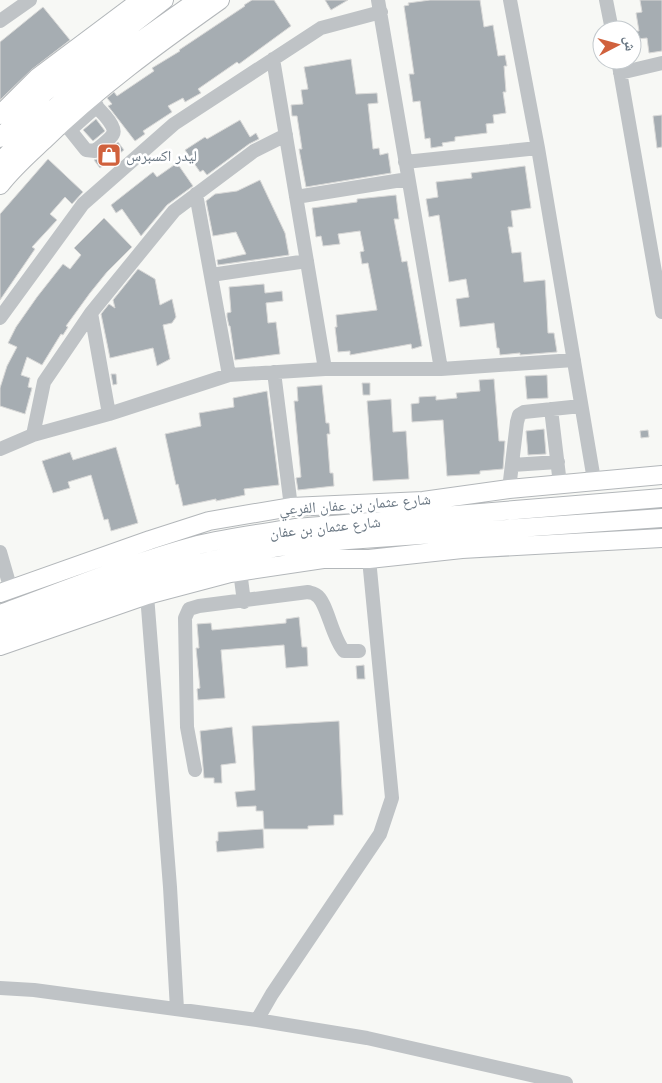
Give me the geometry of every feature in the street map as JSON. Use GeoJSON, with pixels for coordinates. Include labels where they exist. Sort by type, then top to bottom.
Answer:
{"type":"FeatureCollection","features":[{"type":"Feature","properties":{"kind":"main road"},"geometry":{"type":"LineString","coordinates":[[0,115],[37,78],[141,0]]}},
{"type":"Feature","properties":{"kind":"main road"},"geometry":{"type":"LineString","coordinates":[[0,138],[44,93],[164,0]]}},
{"type":"Feature","properties":{"kind":"main road"},"geometry":{"type":"LineString","coordinates":[[0,162],[52,110],[99,70],[198,0]]}},
{"type":"Feature","properties":{"kind":"main road"},"geometry":{"type":"LineString","coordinates":[[0,184],[8,174],[93,103],[145,53],[220,0]]}},
{"type":"Feature","properties":{"kind":"main road","name":"شارع عثمان بن عفان الفرعي"},"geometry":{"type":"LineString","coordinates":[[6,591],[209,521],[292,507],[423,501],[509,489],[662,475]]}},
{"type":"Feature","properties":{"kind":"main road","name":"شارع عثمان بن عفان"},"geometry":{"type":"LineString","coordinates":[[0,614],[115,571],[200,545],[258,534],[296,528],[662,498]]}},
{"type":"Feature","properties":{"kind":"main road","name":"شارع عثمان بن عفان"},"geometry":{"type":"LineString","coordinates":[[0,630],[160,573],[279,547],[348,540],[662,518]]}},
{"type":"Feature","properties":{"kind":"main road"},"geometry":{"type":"LineString","coordinates":[[600,522],[662,523]]}},
{"type":"Feature","properties":{"kind":"main road"},"geometry":{"type":"LineString","coordinates":[[0,646],[147,595],[240,571],[323,559],[369,559],[462,550],[662,538]]}},
{"type":"Feature","properties":{"kind":"street"},"geometry":{"type":"LineString","coordinates":[[0,21],[30,0]]}},
{"type":"Feature","properties":{"kind":"street"},"geometry":{"type":"LineString","coordinates":[[510,0],[538,148],[594,480]]}},
{"type":"Feature","properties":{"kind":"street"},"geometry":{"type":"LineString","coordinates":[[606,0],[610,20]]}},
{"type":"Feature","properties":{"kind":"street"},"geometry":{"type":"LineString","coordinates":[[0,318],[82,204],[174,124],[321,28],[379,6],[404,162],[441,369]]}},
{"type":"Feature","properties":{"kind":"street"},"geometry":{"type":"LineString","coordinates":[[273,59],[324,369]]}},
{"type":"Feature","properties":{"kind":"street"},"geometry":{"type":"LineString","coordinates":[[642,65],[662,63]]}},
{"type":"Feature","properties":{"kind":"street"},"geometry":{"type":"LineString","coordinates":[[620,70],[662,312]]}},
{"type":"Feature","properties":{"kind":"street"},"geometry":{"type":"LineString","coordinates":[[65,127],[86,150],[90,151],[95,150],[113,135],[113,126],[93,103]]}},
{"type":"Feature","properties":{"kind":"street"},"geometry":{"type":"LineString","coordinates":[[33,435],[44,382],[91,313],[174,211],[254,152],[286,135]]}},
{"type":"Feature","properties":{"kind":"street"},"geometry":{"type":"LineString","coordinates":[[404,162],[538,148]]}},
{"type":"Feature","properties":{"kind":"street"},"geometry":{"type":"LineString","coordinates":[[296,197],[408,179]]}},
{"type":"Feature","properties":{"kind":"street"},"geometry":{"type":"LineString","coordinates":[[196,194],[229,375]]}},
{"type":"Feature","properties":{"kind":"street"},"geometry":{"type":"LineString","coordinates":[[211,275],[307,261]]}},
{"type":"Feature","properties":{"kind":"street"},"geometry":{"type":"LineString","coordinates":[[91,313],[108,414]]}},
{"type":"Feature","properties":{"kind":"street"},"geometry":{"type":"LineString","coordinates":[[0,449],[33,435],[108,414],[229,375],[324,369],[441,369],[574,360]]}},
{"type":"Feature","properties":{"kind":"street"},"geometry":{"type":"LineString","coordinates":[[274,372],[292,507]]}},
{"type":"Feature","properties":{"kind":"street"},"geometry":{"type":"LineString","coordinates":[[509,489],[516,422],[519,415],[524,412],[581,406]]}},
{"type":"Feature","properties":{"kind":"street"},"geometry":{"type":"LineString","coordinates":[[551,409],[560,484]]}},
{"type":"Feature","properties":{"kind":"street"},"geometry":{"type":"LineString","coordinates":[[512,466],[558,462]]}},
{"type":"Feature","properties":{"kind":"street"},"geometry":{"type":"LineString","coordinates":[[0,552],[6,591]]}},
{"type":"Feature","properties":{"kind":"street"},"geometry":{"type":"LineString","coordinates":[[257,1020],[272,994],[380,834],[392,798],[369,559]]}},
{"type":"Feature","properties":{"kind":"street"},"geometry":{"type":"LineString","coordinates":[[240,571],[244,602]]}},
{"type":"Feature","properties":{"kind":"street"},"geometry":{"type":"LineString","coordinates":[[195,770],[187,727],[186,618],[189,609],[199,606],[244,602],[308,592],[317,595],[323,604],[339,646],[344,651],[360,651]]}},
{"type":"Feature","properties":{"kind":"street"},"geometry":{"type":"LineString","coordinates":[[147,595],[170,886],[177,1009]]}},
{"type":"Feature","properties":{"kind":"street"},"geometry":{"type":"LineString","coordinates":[[0,988],[34,990],[177,1009],[367,1038],[566,1083]]}},
{"type":"Feature","properties":{"kind":"building"},"geometry":{"type":"Polygon","coordinates":[[[252,0],[274,0],[291,26],[239,64],[237,62],[198,89],[201,93],[185,102],[183,98],[168,106],[172,112],[143,131],[145,134],[135,141],[108,106],[112,104],[107,98],[114,92],[117,96],[154,71],[152,68],[180,51],[252,0]]]}},
{"type":"Feature","properties":{"kind":"building"},"geometry":{"type":"Polygon","coordinates":[[[325,0],[348,0],[331,10],[325,0]]]}},
{"type":"Feature","properties":{"kind":"building"},"geometry":{"type":"Polygon","coordinates":[[[430,0],[480,0],[484,27],[493,25],[498,56],[505,55],[507,66],[504,66],[506,92],[503,92],[506,113],[493,115],[494,123],[486,124],[487,133],[455,137],[455,141],[442,143],[443,146],[431,148],[430,138],[425,139],[420,101],[413,102],[409,74],[414,74],[404,6],[409,5],[408,3],[430,0]]]}},
{"type":"Feature","properties":{"kind":"building"},"geometry":{"type":"Polygon","coordinates":[[[640,0],[662,0],[662,51],[649,53],[647,38],[642,38],[642,20],[637,20],[636,13],[642,12],[640,0]]]}},
{"type":"Feature","properties":{"kind":"building"},"geometry":{"type":"Polygon","coordinates":[[[43,7],[70,40],[31,70],[0,100],[0,42],[43,7]]]}},
{"type":"Feature","properties":{"kind":"building"},"geometry":{"type":"Polygon","coordinates":[[[351,59],[356,94],[377,93],[378,103],[368,104],[373,149],[379,148],[380,155],[388,153],[391,173],[306,187],[299,149],[302,149],[297,116],[292,116],[291,105],[303,104],[301,90],[308,89],[304,67],[351,59]]]}},
{"type":"Feature","properties":{"kind":"building"},"geometry":{"type":"Polygon","coordinates":[[[662,115],[662,147],[657,148],[653,116],[662,115]]]}},
{"type":"Feature","properties":{"kind":"building"},"geometry":{"type":"Polygon","coordinates":[[[96,119],[105,131],[93,141],[83,130],[96,119]]]}},
{"type":"Feature","properties":{"kind":"building"},"geometry":{"type":"Polygon","coordinates":[[[240,120],[250,137],[256,133],[259,139],[249,144],[207,175],[203,170],[200,172],[185,150],[205,137],[207,139],[240,120]]]}},
{"type":"Feature","properties":{"kind":"building","name":"ليدر اكسبرس"},"geometry":{"type":"Polygon","coordinates":[[[118,142],[124,150],[100,168],[94,160],[101,158],[118,142]]]}},
{"type":"Feature","properties":{"kind":"building"},"geometry":{"type":"Polygon","coordinates":[[[48,159],[83,192],[72,204],[65,197],[50,214],[57,220],[32,247],[35,249],[0,300],[0,214],[48,159]]]}},
{"type":"Feature","properties":{"kind":"building"},"geometry":{"type":"Polygon","coordinates":[[[177,163],[193,186],[167,205],[141,236],[122,209],[116,213],[111,205],[153,172],[157,177],[177,163]]]}},
{"type":"Feature","properties":{"kind":"building"},"geometry":{"type":"Polygon","coordinates":[[[525,166],[531,208],[511,211],[513,227],[508,227],[512,253],[521,252],[524,282],[545,280],[548,333],[554,333],[557,352],[500,355],[499,348],[497,348],[494,323],[460,327],[456,299],[469,297],[466,279],[449,282],[439,215],[429,217],[426,199],[438,197],[436,182],[472,178],[471,173],[525,166]]]}},
{"type":"Feature","properties":{"kind":"building"},"geometry":{"type":"Polygon","coordinates":[[[260,180],[285,233],[289,255],[218,265],[217,260],[246,254],[236,232],[213,236],[206,201],[215,194],[237,191],[260,180]]]}},
{"type":"Feature","properties":{"kind":"building"},"geometry":{"type":"Polygon","coordinates":[[[396,195],[399,219],[394,219],[402,262],[407,261],[422,346],[412,349],[411,344],[350,355],[350,351],[338,352],[335,327],[337,327],[336,315],[377,310],[368,263],[362,264],[360,252],[364,251],[360,231],[338,234],[340,244],[323,246],[321,236],[316,237],[312,208],[357,202],[357,199],[396,195]]]}},
{"type":"Feature","properties":{"kind":"building"},"geometry":{"type":"Polygon","coordinates":[[[104,218],[132,247],[107,272],[90,293],[66,326],[68,327],[63,335],[61,334],[42,365],[27,357],[21,375],[30,378],[28,387],[32,388],[25,414],[0,406],[0,388],[7,366],[17,347],[8,343],[16,327],[63,264],[70,269],[81,255],[74,248],[104,218]]]}},
{"type":"Feature","properties":{"kind":"building"},"geometry":{"type":"Polygon","coordinates":[[[138,269],[155,279],[160,305],[172,299],[176,317],[172,323],[163,325],[170,359],[157,366],[153,348],[110,358],[101,314],[109,304],[115,308],[113,300],[138,269]]]}},
{"type":"Feature","properties":{"kind":"building"},"geometry":{"type":"Polygon","coordinates":[[[264,284],[265,293],[282,291],[283,301],[266,303],[268,323],[276,322],[280,354],[235,360],[227,317],[227,313],[231,312],[229,287],[264,284]]]}},
{"type":"Feature","properties":{"kind":"building"},"geometry":{"type":"Polygon","coordinates":[[[111,374],[116,374],[117,384],[113,385],[111,374]]]}},
{"type":"Feature","properties":{"kind":"building"},"geometry":{"type":"Polygon","coordinates":[[[547,375],[548,398],[527,399],[525,376],[547,375]]]}},
{"type":"Feature","properties":{"kind":"building"},"geometry":{"type":"Polygon","coordinates":[[[494,379],[499,441],[505,441],[503,469],[480,471],[480,474],[447,476],[443,420],[412,422],[411,404],[419,403],[419,397],[436,396],[436,400],[457,398],[456,393],[480,391],[479,380],[494,379]]]}},
{"type":"Feature","properties":{"kind":"building"},"geometry":{"type":"Polygon","coordinates":[[[362,383],[370,383],[370,395],[363,395],[362,383]]]}},
{"type":"Feature","properties":{"kind":"building"},"geometry":{"type":"Polygon","coordinates":[[[322,385],[326,423],[329,423],[330,434],[327,434],[330,473],[333,473],[334,486],[298,490],[296,478],[301,477],[294,401],[298,401],[297,387],[322,385]]]}},
{"type":"Feature","properties":{"kind":"building"},"geometry":{"type":"Polygon","coordinates":[[[267,391],[279,485],[244,489],[245,495],[183,506],[178,484],[176,485],[165,434],[201,426],[199,413],[234,407],[233,398],[267,391]]]}},
{"type":"Feature","properties":{"kind":"building"},"geometry":{"type":"Polygon","coordinates":[[[391,399],[393,432],[406,431],[409,479],[373,481],[367,401],[391,399]]]}},
{"type":"Feature","properties":{"kind":"building"},"geometry":{"type":"Polygon","coordinates":[[[544,429],[546,454],[528,455],[526,431],[544,429]]]}},
{"type":"Feature","properties":{"kind":"building"},"geometry":{"type":"Polygon","coordinates":[[[648,430],[649,437],[641,438],[640,431],[648,430]]]}},
{"type":"Feature","properties":{"kind":"building"},"geometry":{"type":"Polygon","coordinates":[[[116,447],[138,523],[111,531],[108,519],[104,520],[91,475],[68,482],[70,488],[53,493],[42,461],[70,452],[73,460],[116,447]]]}},
{"type":"Feature","properties":{"kind":"building"},"geometry":{"type":"Polygon","coordinates":[[[299,617],[302,647],[307,647],[308,666],[286,668],[284,645],[221,650],[225,698],[198,700],[197,689],[200,688],[196,648],[199,648],[197,624],[211,623],[212,630],[286,623],[286,619],[299,617]]]}},
{"type":"Feature","properties":{"kind":"building"},"geometry":{"type":"Polygon","coordinates":[[[364,665],[365,679],[357,679],[356,666],[364,665]]]}},
{"type":"Feature","properties":{"kind":"building"},"geometry":{"type":"Polygon","coordinates":[[[339,721],[343,815],[334,815],[334,825],[308,826],[308,829],[264,829],[263,811],[256,811],[256,806],[237,807],[235,792],[255,790],[252,726],[339,721]]]}},
{"type":"Feature","properties":{"kind":"building"},"geometry":{"type":"Polygon","coordinates":[[[232,727],[236,763],[221,765],[222,783],[214,783],[214,778],[204,778],[200,731],[232,727]]]}},
{"type":"Feature","properties":{"kind":"building"},"geometry":{"type":"Polygon","coordinates":[[[263,829],[264,848],[217,852],[216,841],[218,841],[218,832],[263,829]]]}},
{"type":"Feature","properties":{"kind":"place","name":"ليدر اكسبرس"},"geometry":{"type":"Point","coordinates":[109,155]}}]}
